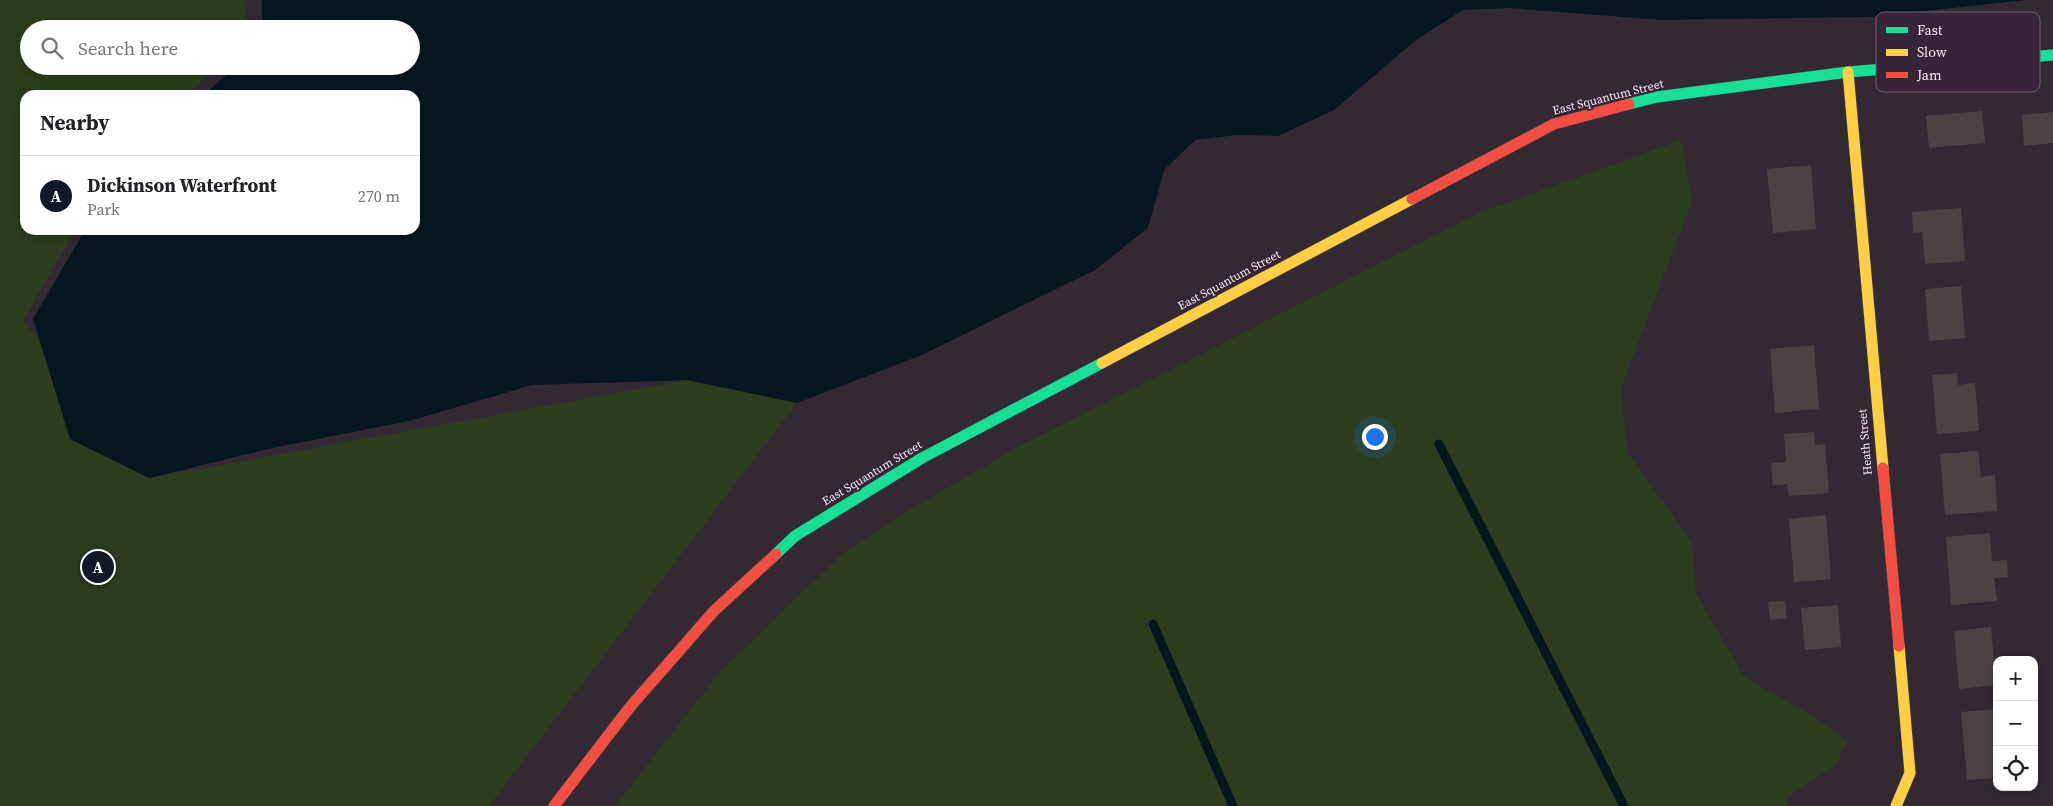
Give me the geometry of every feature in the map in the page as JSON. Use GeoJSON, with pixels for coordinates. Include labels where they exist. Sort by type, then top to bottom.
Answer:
{"type":"FeatureCollection","features":[{"type":"Feature","properties":{"kind":"street","name":"East Squantum Street"},"geometry":{"type":"LineString","coordinates":[[2040,56],[2053,55]]}},
{"type":"Feature","properties":{"kind":"street","name":"East Squantum Street"},"geometry":{"type":"LineString","coordinates":[[554,806],[630,707],[714,610],[795,536],[922,458],[1554,124],[1657,98],[1876,70]]}},
{"type":"Feature","properties":{"kind":"street","name":"Heath Street"},"geometry":{"type":"LineString","coordinates":[[1848,72],[1910,773],[1896,806]]}},
{"type":"Feature","properties":{"kind":"green space"},"geometry":{"type":"Polygon","coordinates":[[[0,0],[244,0],[247,20],[20,20],[20,75],[208,75],[192,90],[20,90],[20,235],[72,235],[23,321],[149,478],[687,380],[797,403],[489,806],[0,806],[0,0]]]}},
{"type":"Feature","properties":{"kind":"green space"},"geometry":{"type":"Polygon","coordinates":[[[1681,140],[1692,201],[1621,388],[1627,452],[1692,542],[1696,594],[1744,677],[1816,718],[1847,741],[1836,765],[1789,796],[1787,806],[615,806],[720,672],[841,555],[908,511],[1016,448],[1479,213],[1681,140]]]}},
{"type":"Feature","properties":{"kind":"water"},"geometry":{"type":"Polygon","coordinates":[[[262,0],[2026,0],[1916,12],[1876,12],[1876,16],[1870,17],[1662,20],[1509,8],[1463,10],[1416,40],[1334,110],[1278,136],[1237,135],[1195,140],[1164,170],[1148,228],[1095,270],[922,355],[797,403],[687,380],[532,385],[409,421],[277,447],[149,478],[70,439],[33,319],[82,235],[420,235],[420,90],[209,90],[226,75],[420,75],[420,20],[262,20],[262,0]]]}},
{"type":"Feature","properties":{"kind":"building"},"geometry":{"type":"Polygon","coordinates":[[[1982,111],[1985,143],[1929,148],[1926,116],[1982,111]]]}},
{"type":"Feature","properties":{"kind":"building"},"geometry":{"type":"Polygon","coordinates":[[[2053,112],[2053,143],[2024,146],[2022,115],[2053,112]]]}},
{"type":"Feature","properties":{"kind":"building"},"geometry":{"type":"Polygon","coordinates":[[[1811,165],[1816,229],[1773,233],[1767,169],[1811,165]]]}},
{"type":"Feature","properties":{"kind":"building"},"geometry":{"type":"Polygon","coordinates":[[[1961,208],[1965,261],[1925,264],[1922,232],[1913,233],[1912,212],[1961,208]]]}},
{"type":"Feature","properties":{"kind":"building"},"geometry":{"type":"Polygon","coordinates":[[[1961,286],[1965,338],[1929,341],[1925,289],[1961,286]]]}},
{"type":"Feature","properties":{"kind":"building"},"geometry":{"type":"Polygon","coordinates":[[[1814,345],[1819,409],[1775,413],[1770,349],[1814,345]]]}},
{"type":"Feature","properties":{"kind":"building"},"geometry":{"type":"Polygon","coordinates":[[[1957,373],[1958,385],[1975,383],[1979,431],[1937,434],[1932,375],[1957,373]]]}},
{"type":"Feature","properties":{"kind":"building"},"geometry":{"type":"Polygon","coordinates":[[[1814,432],[1815,445],[1825,444],[1829,493],[1789,496],[1787,484],[1773,485],[1771,463],[1786,462],[1784,434],[1814,432]]]}},
{"type":"Feature","properties":{"kind":"building"},"geometry":{"type":"Polygon","coordinates":[[[1978,451],[1981,477],[1995,475],[1997,511],[1945,515],[1940,454],[1978,451]]]}},
{"type":"Feature","properties":{"kind":"building"},"geometry":{"type":"Polygon","coordinates":[[[1826,515],[1831,579],[1794,582],[1789,519],[1826,515]]]}},
{"type":"Feature","properties":{"kind":"building"},"geometry":{"type":"Polygon","coordinates":[[[1990,533],[1992,561],[2007,560],[2008,577],[1994,578],[1997,601],[1951,605],[1946,537],[1990,533]]]}},
{"type":"Feature","properties":{"kind":"building"},"geometry":{"type":"Polygon","coordinates":[[[1785,601],[1787,618],[1770,620],[1768,602],[1785,601]]]}},
{"type":"Feature","properties":{"kind":"building"},"geometry":{"type":"Polygon","coordinates":[[[1838,605],[1841,647],[1805,650],[1801,608],[1838,605]]]}},
{"type":"Feature","properties":{"kind":"building"},"geometry":{"type":"Polygon","coordinates":[[[1991,627],[1994,656],[1993,685],[1959,689],[1954,631],[1991,627]]]}},
{"type":"Feature","properties":{"kind":"building"},"geometry":{"type":"Polygon","coordinates":[[[1993,709],[1993,778],[1967,780],[1961,712],[1993,709]]]}},
{"type":"Feature","properties":{"kind":"waterway"},"geometry":{"type":"LineString","coordinates":[[1439,444],[1624,806]]}},
{"type":"Feature","properties":{"kind":"waterway"},"geometry":{"type":"LineString","coordinates":[[1153,624],[1233,806]]}},
{"type":"Feature","properties":{"kind":"traffic: fast"},"geometry":{"type":"LineString","coordinates":[[2040,56],[2053,55]]}},
{"type":"Feature","properties":{"kind":"traffic: fast"},"geometry":{"type":"LineString","coordinates":[[1629,104],[1657,97],[1876,70]]}},
{"type":"Feature","properties":{"kind":"traffic: fast"},"geometry":{"type":"LineString","coordinates":[[776,554],[795,536],[922,458],[1102,363]]}},
{"type":"Feature","properties":{"kind":"traffic: slow"},"geometry":{"type":"LineString","coordinates":[[1848,72],[1883,468]]}},
{"type":"Feature","properties":{"kind":"traffic: slow"},"geometry":{"type":"LineString","coordinates":[[1102,363],[1412,199]]}},
{"type":"Feature","properties":{"kind":"traffic: slow"},"geometry":{"type":"LineString","coordinates":[[1896,806],[1910,773],[1899,646]]}},
{"type":"Feature","properties":{"kind":"traffic: jam"},"geometry":{"type":"LineString","coordinates":[[1412,199],[1554,124],[1629,104]]}},
{"type":"Feature","properties":{"kind":"traffic: jam"},"geometry":{"type":"LineString","coordinates":[[1883,468],[1899,646]]}},
{"type":"Feature","properties":{"kind":"traffic: jam"},"geometry":{"type":"LineString","coordinates":[[554,806],[630,707],[714,611],[776,554]]}},
{"type":"Feature","properties":{"kind":"place","name":"Dickinson Waterfront"},"geometry":{"type":"Point","coordinates":[98,567]}}]}
